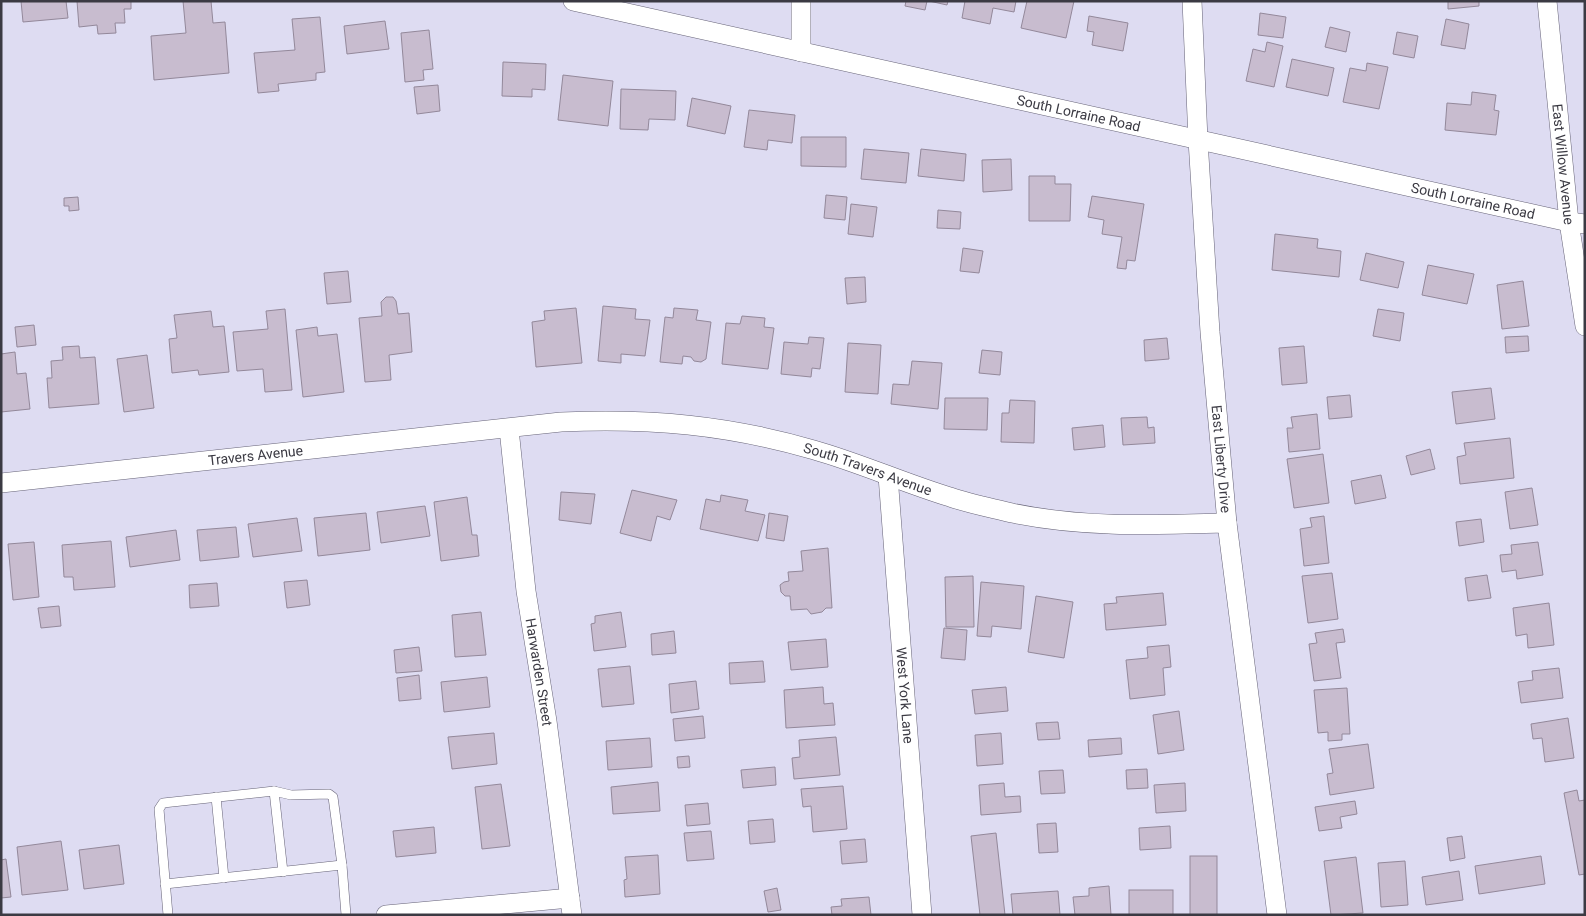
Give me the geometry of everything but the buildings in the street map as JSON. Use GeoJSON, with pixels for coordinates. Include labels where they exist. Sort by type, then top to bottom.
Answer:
{"type":"FeatureCollection","features":[{"type":"Feature","properties":{"kind":"street","name":"South Lorraine Road"},"geometry":{"type":"LineString","coordinates":[[573,1],[1577,223]]}},
{"type":"Feature","properties":{"kind":"street"},"geometry":{"type":"LineString","coordinates":[[801,1],[801,52]]}},
{"type":"Feature","properties":{"kind":"street","name":"East Liberty Drive"},"geometry":{"type":"LineString","coordinates":[[1192,1],[1198,140],[1210,332],[1226,523],[1277,915]]}},
{"type":"Feature","properties":{"kind":"street","name":"East Willow Avenue"},"geometry":{"type":"LineString","coordinates":[[1547,1],[1577,223],[1585,326]]}},
{"type":"Feature","properties":{"kind":"street","name":"South Travers Avenue"},"geometry":{"type":"LineString","coordinates":[[509,429],[561,422],[608,420],[700,425],[736,431],[817,450],[952,498],[1013,513],[1082,523],[1131,525],[1226,523]]}},
{"type":"Feature","properties":{"kind":"street","name":"Travers Avenue"},"geometry":{"type":"LineString","coordinates":[[1,483],[509,429]]}},
{"type":"Feature","properties":{"kind":"street","name":"Harwarden Street"},"geometry":{"type":"LineString","coordinates":[[509,429],[526,591],[548,721],[571,906]]}},
{"type":"Feature","properties":{"kind":"street","name":"West York Lane"},"geometry":{"type":"LineString","coordinates":[[888,476],[922,915]]}},
{"type":"Feature","properties":{"kind":"street"},"geometry":{"type":"LineString","coordinates":[[386,915],[571,906]]}},
{"type":"Feature","properties":{"kind":"lane"},"geometry":{"type":"LineString","coordinates":[[274,791],[283,872]]}},
{"type":"Feature","properties":{"kind":"lane"},"geometry":{"type":"LineString","coordinates":[[168,915],[159,809],[163,803],[274,791],[291,795],[329,794],[333,797],[346,915]]}},
{"type":"Feature","properties":{"kind":"lane"},"geometry":{"type":"LineString","coordinates":[[216,797],[224,878]]}},
{"type":"Feature","properties":{"kind":"lane"},"geometry":{"type":"LineString","coordinates":[[165,884],[342,865]]}}]}
